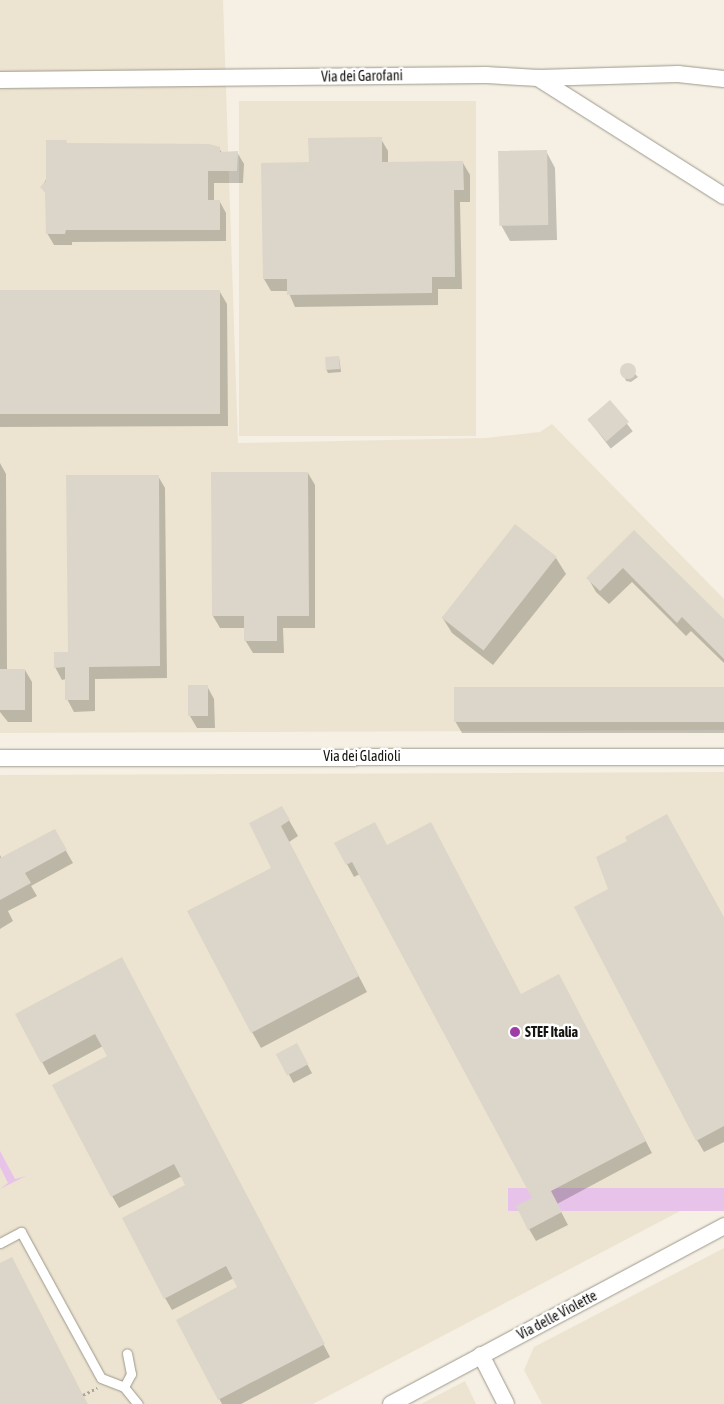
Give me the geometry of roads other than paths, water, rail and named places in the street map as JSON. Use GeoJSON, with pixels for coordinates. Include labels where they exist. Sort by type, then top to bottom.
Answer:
{"type":"FeatureCollection","features":[{"type":"Feature","properties":{"kind":"street","name":"Via dei Garofani"},"geometry":{"type":"LineString","coordinates":[[0,80],[486,75],[538,78],[678,74],[724,79]]}},
{"type":"Feature","properties":{"kind":"street"},"geometry":{"type":"LineString","coordinates":[[538,78],[724,196]]}},
{"type":"Feature","properties":{"kind":"street","name":"Via dei Gladioli"},"geometry":{"type":"LineString","coordinates":[[0,758],[724,757]]}},
{"type":"Feature","properties":{"kind":"street","name":"Via delle Violette"},"geometry":{"type":"LineString","coordinates":[[391,1404],[724,1226]]}},
{"type":"Feature","properties":{"kind":"street"},"geometry":{"type":"LineString","coordinates":[[481,1355],[506,1404]]}},
{"type":"Feature","properties":{"kind":"lane"},"geometry":{"type":"LineString","coordinates":[[0,1243],[21,1232],[101,1378],[124,1387],[138,1404]]}},
{"type":"Feature","properties":{"kind":"lane"},"geometry":{"type":"LineString","coordinates":[[124,1387],[130,1374],[127,1353]]}},
{"type":"Feature","properties":{"kind":"place","name":"STEF Italia"},"geometry":{"type":"Point","coordinates":[515,1032]}}]}
